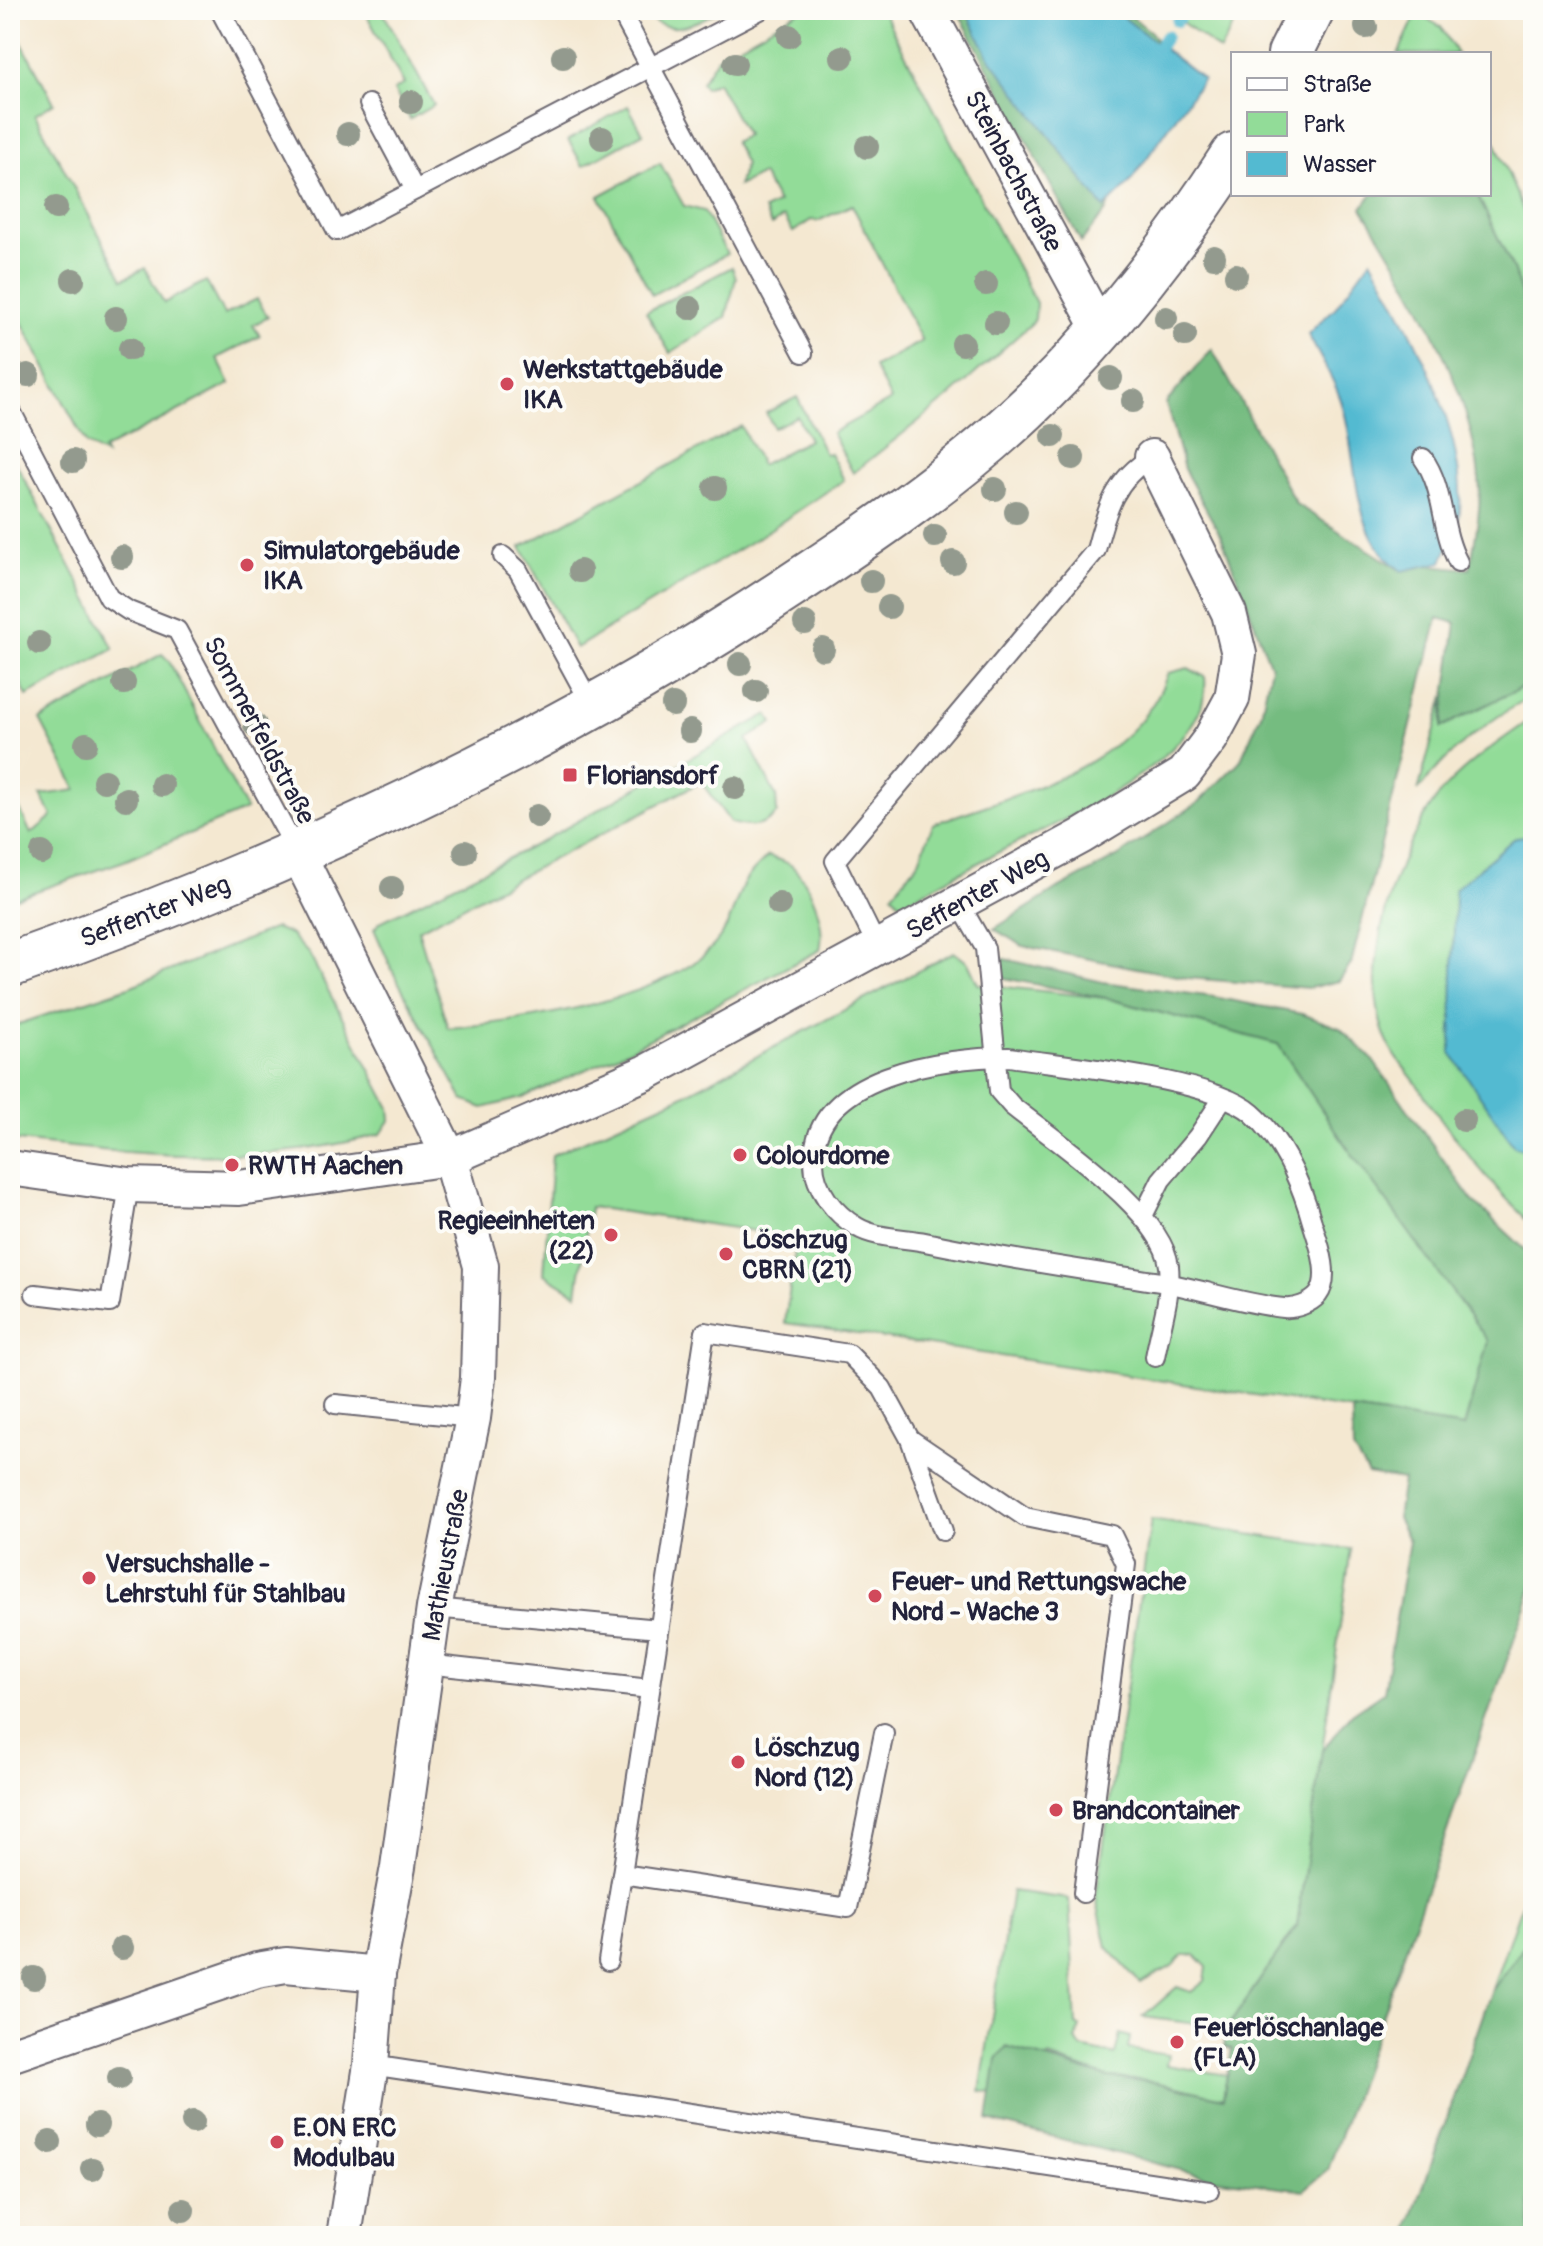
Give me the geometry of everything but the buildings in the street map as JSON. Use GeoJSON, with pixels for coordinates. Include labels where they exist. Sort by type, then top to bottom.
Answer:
{"type":"FeatureCollection","features":[{"type":"Feature","properties":{"kind":"street","name":"Steinbachstraße"},"geometry":{"type":"LineString","coordinates":[[927,10],[1101,331]]}},
{"type":"Feature","properties":{"kind":"street"},"geometry":{"type":"LineString","coordinates":[[1291,52],[1312,10]]}},
{"type":"Feature","properties":{"kind":"street","name":"Seffenter Weg"},"geometry":{"type":"LineString","coordinates":[[10,965],[125,924],[298,854],[592,706],[724,630],[879,528],[1024,411],[1101,331],[1181,236],[1231,158]]}},
{"type":"Feature","properties":{"kind":"street","name":"Seffenter Weg"},"geometry":{"type":"LineString","coordinates":[[10,1168],[129,1185],[239,1188],[450,1158],[647,1072],[1082,836],[1184,774],[1211,738],[1232,699],[1239,654],[1229,613],[1152,457]]}},
{"type":"Feature","properties":{"kind":"street"},"geometry":{"type":"LineString","coordinates":[[298,854],[450,1158]]}},
{"type":"Feature","properties":{"kind":"street","name":"Mathieustraße"},"geometry":{"type":"LineString","coordinates":[[344,2236],[371,2065],[378,1974],[398,1867],[434,1608],[473,1418],[478,1378],[481,1266],[450,1158]]}},
{"type":"Feature","properties":{"kind":"street"},"geometry":{"type":"LineString","coordinates":[[10,2055],[229,1977],[257,1970],[286,1965],[378,1974]]}},
{"type":"Feature","properties":{"kind":"lane"},"geometry":{"type":"LineString","coordinates":[[220,10],[337,231],[760,10]]}},
{"type":"Feature","properties":{"kind":"lane"},"geometry":{"type":"LineString","coordinates":[[620,10],[803,353]]}},
{"type":"Feature","properties":{"kind":"lane"},"geometry":{"type":"LineString","coordinates":[[369,104],[415,190]]}},
{"type":"Feature","properties":{"kind":"lane","name":"Sommerfeldstraße"},"geometry":{"type":"LineString","coordinates":[[10,409],[109,598],[129,611],[177,630],[298,854]]}},
{"type":"Feature","properties":{"kind":"lane"},"geometry":{"type":"LineString","coordinates":[[878,948],[835,861],[1096,550],[1108,503],[1135,467],[1152,457]]}},
{"type":"Feature","properties":{"kind":"lane"},"geometry":{"type":"LineString","coordinates":[[1423,458],[1436,477],[1445,527],[1458,562]]}},
{"type":"Feature","properties":{"kind":"lane"},"geometry":{"type":"LineString","coordinates":[[503,556],[518,570],[592,706]]}},
{"type":"Feature","properties":{"kind":"lane"},"geometry":{"type":"LineString","coordinates":[[959,903],[985,948],[999,1091],[1012,1106],[1144,1214],[1162,1242],[1169,1266],[1168,1283],[1155,1357]]}},
{"type":"Feature","properties":{"kind":"lane"},"geometry":{"type":"LineString","coordinates":[[995,1057],[1186,1086],[1223,1098],[1253,1114],[1288,1159],[1312,1220],[1323,1282],[1318,1294],[1307,1304],[1286,1308],[1168,1283],[1012,1260],[861,1230],[832,1206],[819,1184],[814,1167],[814,1145],[824,1122],[847,1094],[901,1071],[995,1057]]}},
{"type":"Feature","properties":{"kind":"lane"},"geometry":{"type":"LineString","coordinates":[[1144,1214],[1161,1180],[1223,1098]]}},
{"type":"Feature","properties":{"kind":"lane"},"geometry":{"type":"LineString","coordinates":[[35,1294],[110,1303],[129,1185]]}},
{"type":"Feature","properties":{"kind":"lane"},"geometry":{"type":"LineString","coordinates":[[608,1961],[705,1332],[849,1354],[882,1388],[910,1439],[943,1531]]}},
{"type":"Feature","properties":{"kind":"lane"},"geometry":{"type":"LineString","coordinates":[[335,1404],[473,1418]]}},
{"type":"Feature","properties":{"kind":"lane"},"geometry":{"type":"LineString","coordinates":[[910,1439],[1025,1517],[1112,1535],[1126,1564],[1083,1893]]}},
{"type":"Feature","properties":{"kind":"lane"},"geometry":{"type":"LineString","coordinates":[[434,1608],[659,1629]]}},
{"type":"Feature","properties":{"kind":"lane"},"geometry":{"type":"LineString","coordinates":[[426,1664],[650,1689]]}},
{"type":"Feature","properties":{"kind":"lane"},"geometry":{"type":"LineString","coordinates":[[622,1874],[848,1908],[884,1733]]}},
{"type":"Feature","properties":{"kind":"lane"},"geometry":{"type":"LineString","coordinates":[[371,2065],[1209,2191]]}},
{"type":"Feature","properties":{"kind":"green space"},"geometry":{"type":"Polygon","coordinates":[[[364,10],[382,10],[434,105],[410,119],[394,90],[404,84],[364,10]]]}},
{"type":"Feature","properties":{"kind":"green space"},"geometry":{"type":"Polygon","coordinates":[[[657,10],[720,10],[693,23],[674,27],[656,23],[647,16],[657,10]]]}},
{"type":"Feature","properties":{"kind":"green space"},"geometry":{"type":"Polygon","coordinates":[[[801,10],[882,10],[1036,303],[1035,319],[1031,324],[949,397],[853,473],[832,433],[891,400],[874,367],[922,341],[852,205],[818,221],[811,220],[793,232],[784,217],[771,225],[764,210],[778,203],[762,174],[738,186],[745,164],[734,142],[746,135],[717,82],[705,88],[701,83],[717,58],[801,10]]]}},
{"type":"Feature","properties":{"kind":"green space"},"geometry":{"type":"Polygon","coordinates":[[[957,10],[1123,10],[1151,32],[1180,74],[1118,177],[1106,211],[1081,242],[957,10]]]}},
{"type":"Feature","properties":{"kind":"green space"},"geometry":{"type":"Polygon","coordinates":[[[1166,10],[1241,10],[1220,51],[1166,10]]]}},
{"type":"Feature","properties":{"kind":"green space"},"geometry":{"type":"Polygon","coordinates":[[[1417,13],[1441,27],[1456,52],[1399,52],[1417,13]]]}},
{"type":"Feature","properties":{"kind":"green space"},"geometry":{"type":"Polygon","coordinates":[[[10,21],[54,103],[35,115],[123,279],[145,268],[164,303],[206,281],[224,315],[257,299],[268,317],[253,325],[260,336],[217,358],[230,384],[103,450],[106,456],[86,444],[10,300],[10,21]]]}},
{"type":"Feature","properties":{"kind":"green space"},"geometry":{"type":"Polygon","coordinates":[[[628,106],[643,133],[583,166],[568,140],[628,106]]]}},
{"type":"Feature","properties":{"kind":"green space"},"geometry":{"type":"Polygon","coordinates":[[[1491,132],[1533,234],[1533,330],[1513,269],[1478,196],[1491,196],[1491,132]]]}},
{"type":"Feature","properties":{"kind":"green space"},"geometry":{"type":"Polygon","coordinates":[[[660,163],[684,206],[704,211],[727,254],[652,295],[599,196],[660,163]]]}},
{"type":"Feature","properties":{"kind":"green space"},"geometry":{"type":"Polygon","coordinates":[[[1371,196],[1478,196],[1513,269],[1533,330],[1533,682],[1442,727],[1456,623],[1438,618],[1351,964],[1339,981],[1309,988],[1188,978],[1023,946],[994,929],[1054,891],[1117,857],[1199,802],[1240,761],[1261,714],[1271,667],[1222,538],[1184,469],[1166,403],[1212,349],[1296,504],[1402,571],[1428,565],[1470,569],[1480,501],[1474,444],[1464,408],[1436,337],[1362,208],[1371,196]]]}},
{"type":"Feature","properties":{"kind":"green space"},"geometry":{"type":"Polygon","coordinates":[[[732,267],[736,278],[726,317],[670,353],[646,312],[732,267]]]}},
{"type":"Feature","properties":{"kind":"green space"},"geometry":{"type":"Polygon","coordinates":[[[797,397],[825,454],[830,453],[844,480],[759,537],[576,648],[521,547],[741,426],[761,465],[809,440],[797,416],[774,428],[766,413],[797,397]]]}},
{"type":"Feature","properties":{"kind":"green space"},"geometry":{"type":"Polygon","coordinates":[[[10,452],[114,649],[27,696],[10,663],[10,452]]]}},
{"type":"Feature","properties":{"kind":"green space"},"geometry":{"type":"Polygon","coordinates":[[[162,654],[169,661],[246,810],[124,861],[10,900],[10,797],[14,797],[31,834],[52,816],[41,795],[77,790],[40,720],[162,654]]]}},
{"type":"Feature","properties":{"kind":"green space"},"geometry":{"type":"Polygon","coordinates":[[[1188,668],[1205,677],[1201,707],[1185,734],[1159,760],[1092,805],[901,904],[892,894],[918,863],[933,824],[1036,788],[1101,755],[1129,733],[1152,706],[1168,673],[1188,668]]]}},
{"type":"Feature","properties":{"kind":"green space"},"geometry":{"type":"Polygon","coordinates":[[[1533,682],[1533,695],[1471,737],[1418,791],[1444,696],[1442,726],[1533,682]]]}},
{"type":"Feature","properties":{"kind":"green space"},"geometry":{"type":"Polygon","coordinates":[[[768,714],[773,723],[747,739],[776,796],[777,813],[767,822],[751,826],[731,823],[701,782],[418,930],[448,1028],[510,1021],[581,1007],[650,986],[679,972],[703,956],[719,939],[746,879],[768,856],[792,866],[806,883],[819,917],[820,950],[627,1051],[522,1098],[483,1108],[463,1100],[393,972],[374,929],[380,922],[537,844],[768,714]]]}},
{"type":"Feature","properties":{"kind":"green space"},"geometry":{"type":"Polygon","coordinates":[[[1533,718],[1533,1226],[1472,1159],[1393,1053],[1379,1013],[1376,981],[1378,948],[1385,914],[1395,880],[1423,819],[1439,795],[1459,774],[1533,718]]]}},
{"type":"Feature","properties":{"kind":"green space"},"geometry":{"type":"Polygon","coordinates":[[[275,928],[290,934],[309,954],[390,1108],[391,1119],[381,1134],[335,1145],[243,1155],[150,1154],[10,1140],[10,1027],[129,987],[275,928]]]}},
{"type":"Feature","properties":{"kind":"green space"},"geometry":{"type":"Polygon","coordinates":[[[954,952],[968,963],[978,984],[1105,998],[1278,1044],[1344,1143],[1489,1341],[1464,1427],[785,1323],[797,1237],[590,1207],[577,1294],[544,1274],[552,1155],[680,1097],[954,952]]]}},
{"type":"Feature","properties":{"kind":"green space"},"geometry":{"type":"Polygon","coordinates":[[[996,957],[1103,982],[1214,997],[1302,1014],[1340,1028],[1371,1058],[1472,1200],[1533,1257],[1533,1586],[1328,2170],[1304,2190],[1212,2178],[988,2120],[997,2059],[1006,2047],[1108,2077],[1146,2080],[1223,2098],[1232,2049],[1224,2047],[1227,2028],[1297,1926],[1322,1750],[1352,1714],[1384,1692],[1409,1541],[1397,1518],[1403,1480],[1368,1474],[1353,1450],[1352,1410],[1464,1427],[1488,1341],[1344,1143],[1278,1044],[1106,998],[998,977],[996,957]]]}},
{"type":"Feature","properties":{"kind":"green space"},"geometry":{"type":"Polygon","coordinates":[[[1151,1520],[1351,1549],[1297,1926],[1227,2028],[1143,2017],[1177,1987],[1191,1992],[1205,1981],[1207,1967],[1195,1955],[1183,1955],[1171,1967],[1140,1983],[1107,1947],[1096,1897],[1151,1520]]]}},
{"type":"Feature","properties":{"kind":"green space"},"geometry":{"type":"Polygon","coordinates":[[[1533,1872],[1533,1934],[1491,1992],[1533,1872]]]}},
{"type":"Feature","properties":{"kind":"green space"},"geometry":{"type":"Polygon","coordinates":[[[1012,1891],[1069,1899],[1076,2025],[1080,2027],[1076,2040],[1081,2048],[1115,2055],[1120,2034],[1130,2037],[1128,2049],[1168,2055],[1166,2065],[1227,2075],[1223,2098],[1146,2080],[1108,2077],[1049,2057],[993,2093],[980,2091],[1012,1891]]]}},
{"type":"Feature","properties":{"kind":"green space"},"geometry":{"type":"Polygon","coordinates":[[[1533,1934],[1530,2236],[1406,2236],[1491,1992],[1533,1934]]]}},
{"type":"Feature","properties":{"kind":"water"},"geometry":{"type":"Polygon","coordinates":[[[965,10],[1114,10],[1203,79],[1127,186],[1104,208],[989,57],[965,10]]]}},
{"type":"Feature","properties":{"kind":"water"},"geometry":{"type":"Polygon","coordinates":[[[1371,259],[1432,379],[1454,445],[1459,478],[1459,516],[1442,562],[1402,571],[1385,556],[1364,518],[1343,407],[1308,334],[1335,308],[1371,259]]]}},
{"type":"Feature","properties":{"kind":"water"},"geometry":{"type":"Polygon","coordinates":[[[1533,835],[1533,1153],[1514,1146],[1451,1053],[1455,889],[1516,837],[1533,835]]]}},
{"type":"Feature","properties":{"kind":"waterway"},"geometry":{"type":"LineString","coordinates":[[1177,21],[1185,10]]}},
{"type":"Feature","properties":{"kind":"waterway"},"geometry":{"type":"LineString","coordinates":[[1153,56],[1166,36]]}},
{"type":"Feature","properties":{"kind":"place","name":"Werkstattgebäude IKA"},"geometry":{"type":"Point","coordinates":[507,384]}},
{"type":"Feature","properties":{"kind":"place","name":"Simulatorgebäude IKA"},"geometry":{"type":"Point","coordinates":[247,565]}},
{"type":"Feature","properties":{"kind":"place","name":"Floriansdorf"},"geometry":{"type":"Point","coordinates":[570,775]}},
{"type":"Feature","properties":{"kind":"place","name":"Colourdome"},"geometry":{"type":"Point","coordinates":[740,1155]}},
{"type":"Feature","properties":{"kind":"place","name":"RWTH Aachen"},"geometry":{"type":"Point","coordinates":[232,1165]}},
{"type":"Feature","properties":{"kind":"place","name":"Regieeinheiten (22)"},"geometry":{"type":"Point","coordinates":[611,1235]}},
{"type":"Feature","properties":{"kind":"place","name":"Löschzug CBRN (21)"},"geometry":{"type":"Point","coordinates":[726,1254]}},
{"type":"Feature","properties":{"kind":"place","name":"Versuchshalle - Lehrstuhl für Stahlbau"},"geometry":{"type":"Point","coordinates":[89,1578]}},
{"type":"Feature","properties":{"kind":"place","name":"Feuer- und Rettungswache Nord - Wache 3"},"geometry":{"type":"Point","coordinates":[875,1596]}},
{"type":"Feature","properties":{"kind":"place","name":"Löschzug Nord (12)"},"geometry":{"type":"Point","coordinates":[738,1762]}},
{"type":"Feature","properties":{"kind":"place","name":"Brandcontainer"},"geometry":{"type":"Point","coordinates":[1056,1810]}},
{"type":"Feature","properties":{"kind":"place","name":"Feuerlöschanlage (FLA)"},"geometry":{"type":"Point","coordinates":[1177,2042]}},
{"type":"Feature","properties":{"kind":"place","name":"E.ON ERC Modulbau"},"geometry":{"type":"Point","coordinates":[277,2142]}}]}
